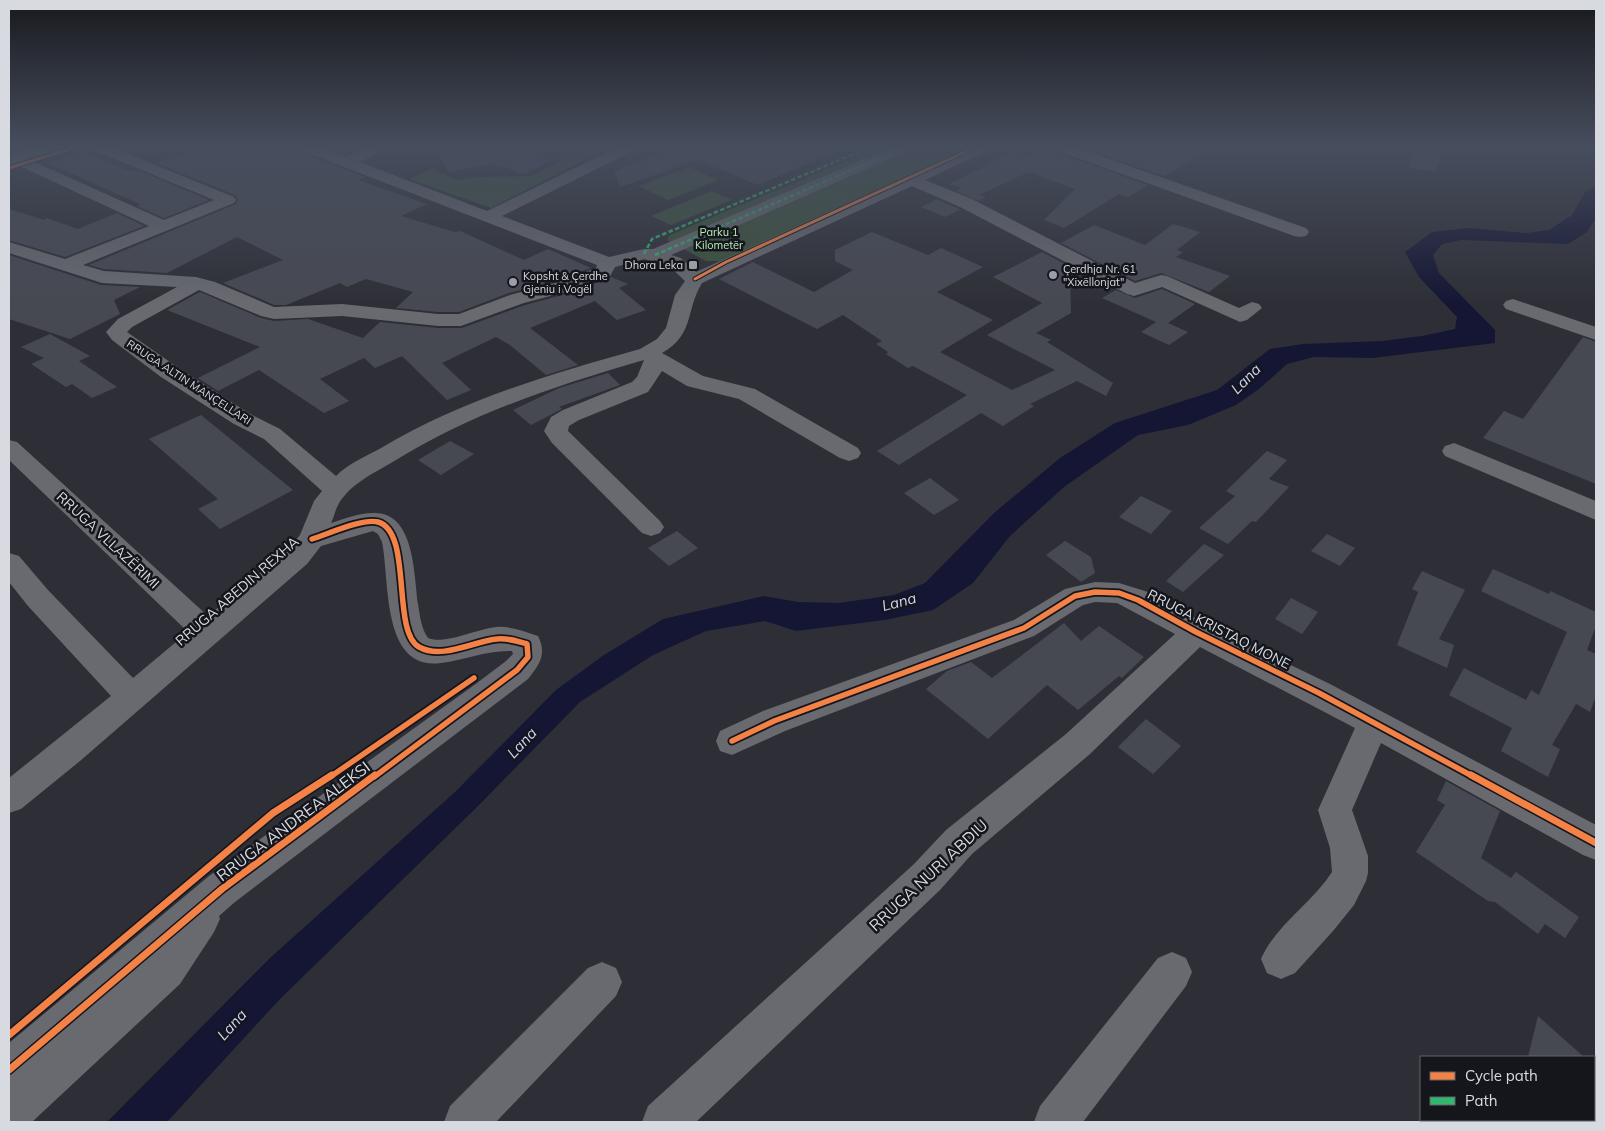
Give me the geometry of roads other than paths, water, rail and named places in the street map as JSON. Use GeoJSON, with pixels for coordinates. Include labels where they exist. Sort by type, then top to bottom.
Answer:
{"type":"FeatureCollection","features":[{"type":"Feature","properties":{"kind":"street"},"geometry":{"type":"LineString","coordinates":[[98,199],[164,226]]}},
{"type":"Feature","properties":{"kind":"street"},"geometry":{"type":"LineString","coordinates":[[64,266],[228,200],[225,199]]}},
{"type":"Feature","properties":{"kind":"street"},"geometry":{"type":"LineString","coordinates":[[444,199],[608,262],[649,255],[783,199]]}},
{"type":"Feature","properties":{"kind":"street"},"geometry":{"type":"LineString","coordinates":[[489,216],[524,199]]}},
{"type":"Feature","properties":{"kind":"street"},"geometry":{"type":"LineString","coordinates":[[649,255],[652,239],[748,199]]}},
{"type":"Feature","properties":{"kind":"street"},"geometry":{"type":"LineString","coordinates":[[649,255],[674,262],[695,280],[871,199]]}},
{"type":"Feature","properties":{"kind":"street"},"geometry":{"type":"LineString","coordinates":[[958,199],[1134,290],[1161,281],[1167,282],[1240,316],[1252,308]]}},
{"type":"Feature","properties":{"kind":"street"},"geometry":{"type":"LineString","coordinates":[[1207,199],[1300,232]]}},
{"type":"Feature","properties":{"kind":"street"},"geometry":{"type":"LineString","coordinates":[[9,247],[102,277],[196,283],[208,286],[268,312],[342,310],[452,321],[461,320],[517,299],[562,287],[604,272],[608,262]]}},
{"type":"Feature","properties":{"kind":"street","name":"RRUGA ABEDIN REXHA"},"geometry":{"type":"LineString","coordinates":[[9,798],[68,751],[297,557],[312,539],[327,501],[348,478],[422,434],[463,414],[508,396],[570,375],[652,356],[676,330],[685,295],[695,280]]}},
{"type":"Feature","properties":{"kind":"street","name":"RRUGA ALTIN MANÇELLARI"},"geometry":{"type":"LineString","coordinates":[[196,283],[125,323],[116,332],[119,336],[242,419],[272,434],[336,489]]}},
{"type":"Feature","properties":{"kind":"street"},"geometry":{"type":"LineString","coordinates":[[1513,305],[1596,334]]}},
{"type":"Feature","properties":{"kind":"street"},"geometry":{"type":"LineString","coordinates":[[651,527],[560,438],[556,431],[559,422],[571,414],[640,387],[647,379],[652,356],[695,381],[747,394],[848,453]]}},
{"type":"Feature","properties":{"kind":"street","name":"RRUGA VLLAZËRIMI"},"geometry":{"type":"LineString","coordinates":[[9,447],[207,633]]}},
{"type":"Feature","properties":{"kind":"street"},"geometry":{"type":"LineString","coordinates":[[1454,451],[1596,511]]}},
{"type":"Feature","properties":{"kind":"street","name":"RRUGA ANDREA ALEKSI"},"geometry":{"type":"LineString","coordinates":[[9,1070],[222,889],[488,692],[517,670],[528,657],[527,644],[508,637],[483,640],[446,650],[429,651],[418,647],[412,640],[406,617],[400,566],[393,539],[386,527],[379,522],[364,524],[312,539]]}},
{"type":"Feature","properties":{"kind":"street"},"geometry":{"type":"LineString","coordinates":[[9,563],[38,598],[131,696]]}},
{"type":"Feature","properties":{"kind":"street","name":"RRUGA KRISTAQ MONE"},"geometry":{"type":"LineString","coordinates":[[732,741],[774,721],[1024,628],[1076,596],[1095,592],[1119,593],[1138,600],[1196,632],[1374,723],[1596,843]]}},
{"type":"Feature","properties":{"kind":"street","name":"RRUGA NURI ABDIU"},"geometry":{"type":"LineString","coordinates":[[664,1122],[927,877],[959,842],[1078,744],[1152,676],[1196,632]]}},
{"type":"Feature","properties":{"kind":"street"},"geometry":{"type":"LineString","coordinates":[[1281,959],[1342,891],[1350,874],[1347,843],[1335,810],[1374,723]]}},
{"type":"Feature","properties":{"kind":"street"},"geometry":{"type":"LineString","coordinates":[[9,1114],[166,970],[222,889]]}},
{"type":"Feature","properties":{"kind":"street"},"geometry":{"type":"LineString","coordinates":[[1056,1122],[1172,972]]}},
{"type":"Feature","properties":{"kind":"street"},"geometry":{"type":"LineString","coordinates":[[466,1122],[602,982]]}},
{"type":"Feature","properties":{"kind":"water","name":"Lana"},"geometry":{"type":"Polygon","coordinates":[[[1581,199],[1596,199],[1596,218],[1587,232],[1568,244],[1461,240],[1442,244],[1433,255],[1439,273],[1495,330],[1495,343],[1373,358],[1314,357],[1287,364],[1259,389],[1236,405],[1188,425],[1138,435],[1064,487],[1010,536],[973,583],[933,610],[885,620],[796,631],[765,621],[706,631],[653,655],[580,702],[478,806],[280,999],[167,1122],[107,1122],[270,958],[455,792],[556,690],[604,655],[663,619],[764,596],[798,602],[839,603],[894,595],[925,583],[994,513],[1060,458],[1115,423],[1217,390],[1270,349],[1303,344],[1382,341],[1422,336],[1455,329],[1457,317],[1419,277],[1405,252],[1432,232],[1469,228],[1527,233],[1549,230],[1572,215],[1581,199]]]}},
{"type":"Feature","properties":{"kind":"place","name":"Dhora Leka"},"geometry":{"type":"Point","coordinates":[693,265]}},
{"type":"Feature","properties":{"kind":"place","name":"Çerdhja Nr. 61 \"Xixëllonjat\""},"geometry":{"type":"Point","coordinates":[1053,275]}},
{"type":"Feature","properties":{"kind":"place","name":"Kopsht & Çerdhe Gjeniu i Vogël"},"geometry":{"type":"Point","coordinates":[513,282]}},
{"type":"Feature","properties":{"kind":"park label","name":"Parku 1 Kilometër"},"geometry":{"type":"Point","coordinates":[719,238]}}]}
